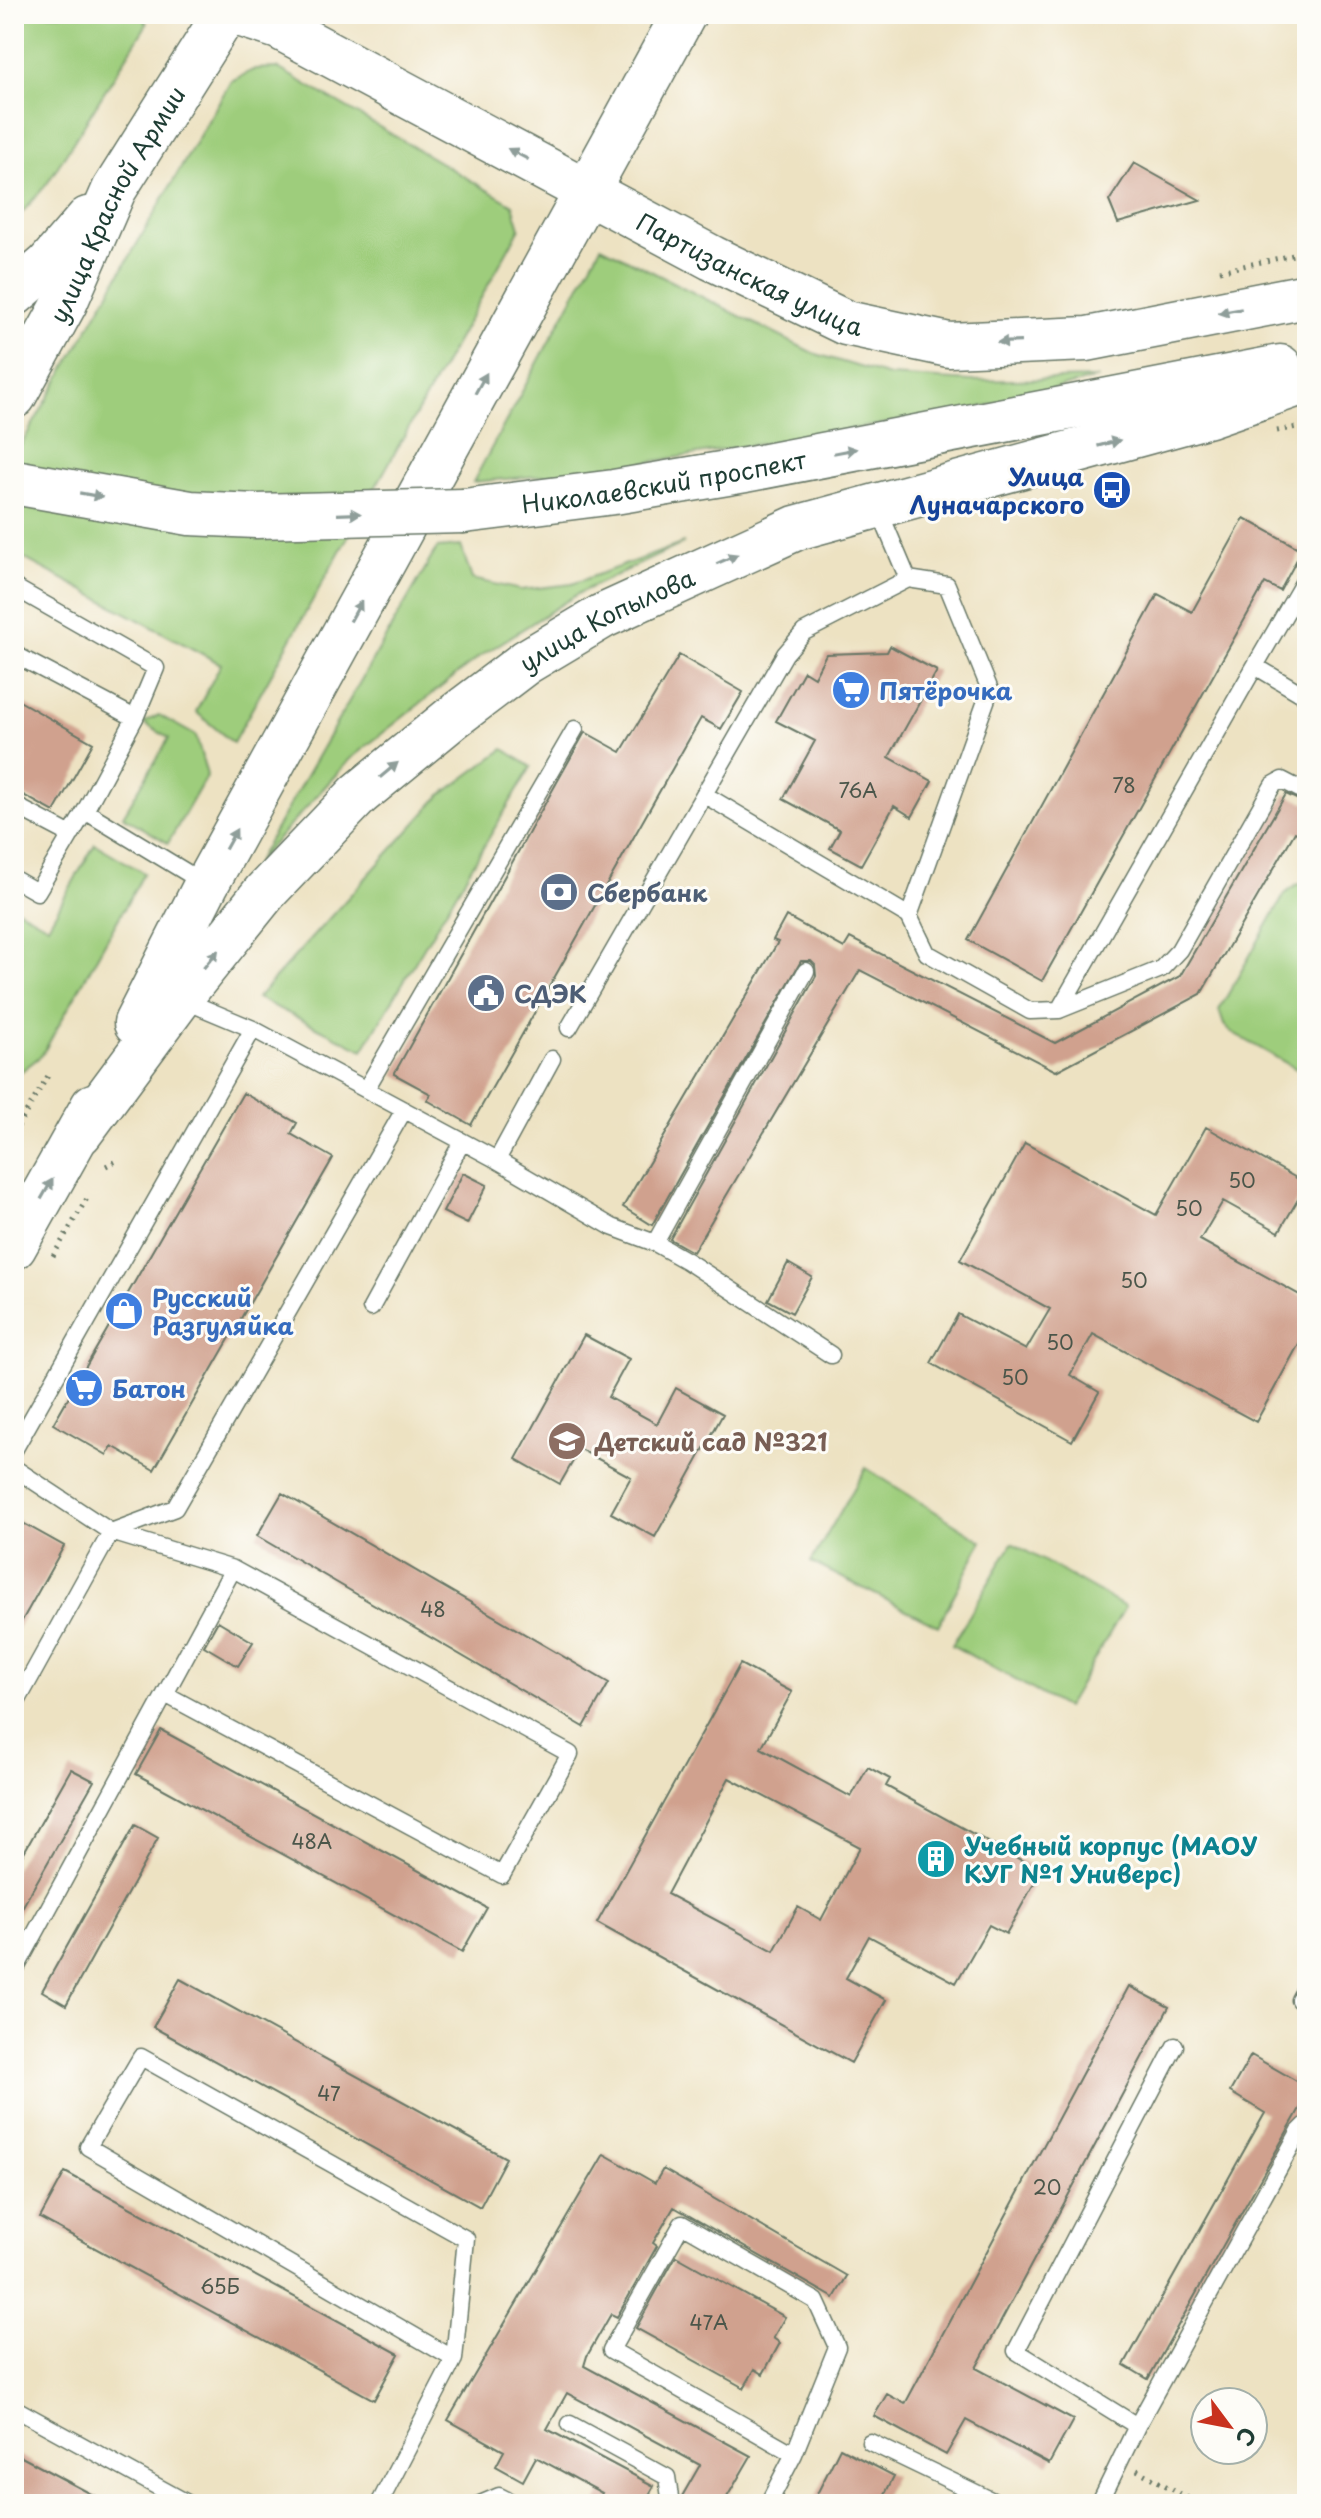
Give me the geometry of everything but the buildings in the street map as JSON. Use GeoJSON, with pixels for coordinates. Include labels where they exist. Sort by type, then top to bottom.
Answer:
{"type":"FeatureCollection","features":[{"type":"Feature","properties":{"kind":"main road","name":"улица Красной Армии"},"geometry":{"type":"LineString","coordinates":[[14,396],[65,303],[114,190],[225,14]]}},
{"type":"Feature","properties":{"kind":"main road","name":"Партизанская улица"},"geometry":{"type":"LineString","coordinates":[[239,14],[279,27],[712,258],[846,323],[949,345],[1087,339],[1307,296]]}},
{"type":"Feature","properties":{"kind":"main road","name":"улица Копылова"},"geometry":{"type":"LineString","coordinates":[[93,1149],[206,885],[684,14]]}},
{"type":"Feature","properties":{"kind":"main road"},"geometry":{"type":"LineString","coordinates":[[14,294],[48,265],[114,190]]}},
{"type":"Feature","properties":{"kind":"main road","name":"Николаевский проспект"},"geometry":{"type":"LineString","coordinates":[[14,482],[190,513],[256,516],[464,511],[599,495],[731,473],[1307,362]]}},
{"type":"Feature","properties":{"kind":"main road","name":"улица Копылова"},"geometry":{"type":"LineString","coordinates":[[34,1252],[180,998],[265,892],[359,794],[526,662],[603,616],[796,528],[1209,415],[1307,381]]}},
{"type":"Feature","properties":{"kind":"lane"},"geometry":{"type":"LineString","coordinates":[[877,505],[908,579]]}},
{"type":"Feature","properties":{"kind":"lane"},"geometry":{"type":"LineString","coordinates":[[1059,1010],[1307,576]]}},
{"type":"Feature","properties":{"kind":"lane"},"geometry":{"type":"LineString","coordinates":[[569,1028],[785,654],[804,632],[908,579],[947,585],[990,690],[909,916]]}},
{"type":"Feature","properties":{"kind":"lane"},"geometry":{"type":"LineString","coordinates":[[14,587],[156,668],[135,718],[37,892],[14,879]]}},
{"type":"Feature","properties":{"kind":"lane"},"geometry":{"type":"LineString","coordinates":[[14,654],[135,718]]}},
{"type":"Feature","properties":{"kind":"lane"},"geometry":{"type":"LineString","coordinates":[[1255,666],[1307,697]]}},
{"type":"Feature","properties":{"kind":"lane"},"geometry":{"type":"LineString","coordinates":[[366,1089],[575,729]]}},
{"type":"Feature","properties":{"kind":"lane"},"geometry":{"type":"LineString","coordinates":[[705,795],[909,916],[927,953],[1030,1011],[1059,1010],[1161,969],[1179,950],[1273,785],[1282,780],[1307,793]]}},
{"type":"Feature","properties":{"kind":"lane"},"geometry":{"type":"LineString","coordinates":[[14,805],[71,835]]}},
{"type":"Feature","properties":{"kind":"lane"},"geometry":{"type":"LineString","coordinates":[[85,811],[206,885]]}},
{"type":"Feature","properties":{"kind":"lane"},"geometry":{"type":"LineString","coordinates":[[655,1243],[806,971]]}},
{"type":"Feature","properties":{"kind":"lane"},"geometry":{"type":"LineString","coordinates":[[180,998],[253,1029],[497,1160],[612,1227],[655,1243],[831,1355]]}},
{"type":"Feature","properties":{"kind":"lane"},"geometry":{"type":"LineString","coordinates":[[14,1450],[253,1029]]}},
{"type":"Feature","properties":{"kind":"lane"},"geometry":{"type":"LineString","coordinates":[[497,1160],[552,1059]]}},
{"type":"Feature","properties":{"kind":"lane"},"geometry":{"type":"LineString","coordinates":[[14,1707],[111,1532],[175,1508],[404,1110]]}},
{"type":"Feature","properties":{"kind":"lane"},"geometry":{"type":"LineString","coordinates":[[371,1308],[462,1142]]}},
{"type":"Feature","properties":{"kind":"lane"},"geometry":{"type":"LineString","coordinates":[[14,1468],[111,1532],[233,1569],[570,1754],[502,1875],[165,1694]]}},
{"type":"Feature","properties":{"kind":"lane"},"geometry":{"type":"LineString","coordinates":[[14,1972],[233,1569]]}},
{"type":"Feature","properties":{"kind":"lane"},"geometry":{"type":"LineString","coordinates":[[1307,1985],[1299,2000],[1307,2004]]}},
{"type":"Feature","properties":{"kind":"lane"},"geometry":{"type":"LineString","coordinates":[[1137,2426],[1016,2351],[1175,2046]]}},
{"type":"Feature","properties":{"kind":"lane"},"geometry":{"type":"LineString","coordinates":[[379,2504],[454,2359],[466,2239],[141,2057],[88,2147],[454,2359]]}},
{"type":"Feature","properties":{"kind":"lane"},"geometry":{"type":"LineString","coordinates":[[1099,2504],[1137,2426],[1299,2132],[1307,2124]]}},
{"type":"Feature","properties":{"kind":"lane"},"geometry":{"type":"LineString","coordinates":[[768,2504],[794,2454],[837,2347],[816,2301],[682,2224],[611,2350],[794,2454]]}},
{"type":"Feature","properties":{"kind":"lane"},"geometry":{"type":"LineString","coordinates":[[14,2408],[189,2504]]}},
{"type":"Feature","properties":{"kind":"lane"},"geometry":{"type":"LineString","coordinates":[[570,2424],[667,2477],[671,2504]]}},
{"type":"Feature","properties":{"kind":"lane"},"geometry":{"type":"LineString","coordinates":[[870,2442],[999,2504]]}},
{"type":"Feature","properties":{"kind":"lane"},"geometry":{"type":"LineString","coordinates":[[480,2504],[499,2496],[515,2504]]}},
{"type":"Feature","properties":{"kind":"path"},"geometry":{"type":"LineString","coordinates":[[1220,271],[1307,252]]}},
{"type":"Feature","properties":{"kind":"path"},"geometry":{"type":"LineString","coordinates":[[1277,431],[1307,425]]}},
{"type":"Feature","properties":{"kind":"path"},"geometry":{"type":"LineString","coordinates":[[14,1133],[49,1074]]}},
{"type":"Feature","properties":{"kind":"path"},"geometry":{"type":"LineString","coordinates":[[93,1149],[116,1161]]}},
{"type":"Feature","properties":{"kind":"path"},"geometry":{"type":"LineString","coordinates":[[34,1252],[89,1195]]}},
{"type":"Feature","properties":{"kind":"path"},"geometry":{"type":"LineString","coordinates":[[1120,2461],[1199,2504]]}},
{"type":"Feature","properties":{"kind":"green space"},"geometry":{"type":"Polygon","coordinates":[[[14,14],[142,14],[147,24],[47,184],[14,222],[14,14]]]}},
{"type":"Feature","properties":{"kind":"green space"},"geometry":{"type":"Polygon","coordinates":[[[278,68],[513,205],[520,228],[233,743],[196,712],[221,664],[14,553],[14,457],[231,81],[255,69],[278,68]]]}},
{"type":"Feature","properties":{"kind":"green space"},"geometry":{"type":"Polygon","coordinates":[[[601,246],[813,353],[889,376],[971,381],[1098,378],[970,410],[593,471],[473,482],[601,246]]]}},
{"type":"Feature","properties":{"kind":"green space"},"geometry":{"type":"Polygon","coordinates":[[[684,543],[581,592],[479,657],[350,759],[256,863],[437,548],[461,546],[472,579],[521,590],[572,584],[684,543]]]}},
{"type":"Feature","properties":{"kind":"green space"},"geometry":{"type":"Polygon","coordinates":[[[159,715],[196,736],[207,775],[168,843],[123,816],[169,738],[143,723],[159,715]]]}},
{"type":"Feature","properties":{"kind":"green space"},"geometry":{"type":"Polygon","coordinates":[[[504,749],[531,767],[363,1050],[257,998],[440,796],[504,749]]]}},
{"type":"Feature","properties":{"kind":"green space"},"geometry":{"type":"Polygon","coordinates":[[[95,844],[144,873],[42,1055],[14,1077],[14,907],[48,926],[95,844]]]}},
{"type":"Feature","properties":{"kind":"green space"},"geometry":{"type":"Polygon","coordinates":[[[1298,884],[1307,884],[1307,1075],[1230,1031],[1224,1025],[1219,1010],[1285,894],[1298,884]]]}},
{"type":"Feature","properties":{"kind":"green space"},"geometry":{"type":"Polygon","coordinates":[[[866,1468],[982,1541],[938,1626],[811,1562],[866,1468]]]}},
{"type":"Feature","properties":{"kind":"green space"},"geometry":{"type":"Polygon","coordinates":[[[1012,1543],[1125,1607],[1066,1708],[952,1645],[1012,1543]]]}},
{"type":"Feature","properties":{"kind":"place","name":"Улица Луначарского"},"geometry":{"type":"Point","coordinates":[1112,490]}},
{"type":"Feature","properties":{"kind":"place","name":"Пятёрочка"},"geometry":{"type":"Point","coordinates":[851,690]}},
{"type":"Feature","properties":{"kind":"place","name":"Сбербанк"},"geometry":{"type":"Point","coordinates":[559,892]}},
{"type":"Feature","properties":{"kind":"place","name":"СДЭК"},"geometry":{"type":"Point","coordinates":[486,993]}},
{"type":"Feature","properties":{"kind":"place","name":"Русский Разгуляйка"},"geometry":{"type":"Point","coordinates":[124,1311]}},
{"type":"Feature","properties":{"kind":"place","name":"Батон"},"geometry":{"type":"Point","coordinates":[84,1388]}},
{"type":"Feature","properties":{"kind":"place","name":"Детский сад №321"},"geometry":{"type":"Point","coordinates":[567,1441]}},
{"type":"Feature","properties":{"kind":"place","name":"Учебный корпус (МАОУ КУГ №1 Универс)"},"geometry":{"type":"Point","coordinates":[936,1859]}}]}
